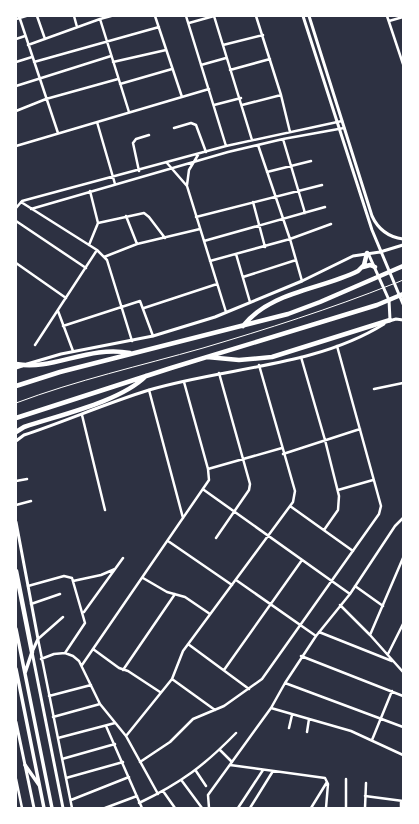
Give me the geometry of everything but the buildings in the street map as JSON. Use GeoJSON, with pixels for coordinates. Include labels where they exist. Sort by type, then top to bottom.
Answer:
{"type":"FeatureCollection","features":[{"type":"Feature","properties":{"kind":"highway"},"geometry":{"type":"LineString","coordinates":[[243,326],[257,312],[274,301],[355,273],[362,267],[368,253]]}},
{"type":"Feature","properties":{"kind":"highway"},"geometry":{"type":"LineString","coordinates":[[362,267],[370,265],[375,267]]}},
{"type":"Feature","properties":{"kind":"highway"},"geometry":{"type":"LineString","coordinates":[[16,386],[132,353],[243,326],[304,308],[403,266]]}},
{"type":"Feature","properties":{"kind":"highway"},"geometry":{"type":"LineString","coordinates":[[16,418],[206,357],[377,305],[403,294]]}},
{"type":"Feature","properties":{"kind":"highway"},"geometry":{"type":"LineString","coordinates":[[206,357],[239,360],[272,357],[390,320]]}},
{"type":"Feature","properties":{"kind":"highway"},"geometry":{"type":"LineString","coordinates":[[16,364],[37,365],[92,352],[119,351],[132,353]]}},
{"type":"Feature","properties":{"kind":"highway"},"geometry":{"type":"LineString","coordinates":[[16,432],[24,427],[115,396],[134,387],[146,376]]}},
{"type":"Feature","properties":{"kind":"highway"},"geometry":{"type":"LineString","coordinates":[[16,571],[32,652]]}},
{"type":"Feature","properties":{"kind":"main road"},"geometry":{"type":"LineString","coordinates":[[16,629],[52,808]]}},
{"type":"Feature","properties":{"kind":"main road"},"geometry":{"type":"LineString","coordinates":[[25,674],[32,652]]}},
{"type":"Feature","properties":{"kind":"main road"},"geometry":{"type":"LineString","coordinates":[[16,669],[44,808]]}},
{"type":"Feature","properties":{"kind":"main road"},"geometry":{"type":"LineString","coordinates":[[25,765],[40,787]]}},
{"type":"Feature","properties":{"kind":"street"},"geometry":{"type":"LineString","coordinates":[[26,16],[18,18],[58,133]]}},
{"type":"Feature","properties":{"kind":"street"},"geometry":{"type":"LineString","coordinates":[[37,16],[45,39]]}},
{"type":"Feature","properties":{"kind":"street"},"geometry":{"type":"LineString","coordinates":[[74,16],[77,27]]}},
{"type":"Feature","properties":{"kind":"street"},"geometry":{"type":"LineString","coordinates":[[28,45],[111,16]]}},
{"type":"Feature","properties":{"kind":"street"},"geometry":{"type":"LineString","coordinates":[[155,16],[182,96]]}},
{"type":"Feature","properties":{"kind":"street"},"geometry":{"type":"LineString","coordinates":[[186,16],[226,146]]}},
{"type":"Feature","properties":{"kind":"street"},"geometry":{"type":"LineString","coordinates":[[189,24],[214,16],[226,58],[241,98],[252,140]]}},
{"type":"Feature","properties":{"kind":"street"},"geometry":{"type":"LineString","coordinates":[[256,16],[281,94],[290,132]]}},
{"type":"Feature","properties":{"kind":"street"},"geometry":{"type":"LineString","coordinates":[[303,16],[380,252],[403,304]]}},
{"type":"Feature","properties":{"kind":"street"},"geometry":{"type":"LineString","coordinates":[[309,16],[374,221],[389,235],[403,238]]}},
{"type":"Feature","properties":{"kind":"street"},"geometry":{"type":"LineString","coordinates":[[387,16],[403,64]]}},
{"type":"Feature","properties":{"kind":"street"},"geometry":{"type":"LineString","coordinates":[[389,21],[403,17]]}},
{"type":"Feature","properties":{"kind":"street"},"geometry":{"type":"LineString","coordinates":[[102,18],[111,56],[129,112]]}},
{"type":"Feature","properties":{"kind":"street"},"geometry":{"type":"LineString","coordinates":[[34,62],[107,40],[159,28]]}},
{"type":"Feature","properties":{"kind":"street"},"geometry":{"type":"LineString","coordinates":[[223,45],[263,35]]}},
{"type":"Feature","properties":{"kind":"street"},"geometry":{"type":"LineString","coordinates":[[16,39],[25,36]]}},
{"type":"Feature","properties":{"kind":"street"},"geometry":{"type":"LineString","coordinates":[[113,62],[166,50]]}},
{"type":"Feature","properties":{"kind":"street"},"geometry":{"type":"LineString","coordinates":[[16,86],[111,56]]}},
{"type":"Feature","properties":{"kind":"street"},"geometry":{"type":"LineString","coordinates":[[16,62],[32,57]]}},
{"type":"Feature","properties":{"kind":"street"},"geometry":{"type":"LineString","coordinates":[[201,65],[226,58]]}},
{"type":"Feature","properties":{"kind":"street"},"geometry":{"type":"LineString","coordinates":[[230,70],[270,59]]}},
{"type":"Feature","properties":{"kind":"street"},"geometry":{"type":"LineString","coordinates":[[120,84],[172,69]]}},
{"type":"Feature","properties":{"kind":"street"},"geometry":{"type":"LineString","coordinates":[[16,111],[46,99],[119,79]]}},
{"type":"Feature","properties":{"kind":"street"},"geometry":{"type":"LineString","coordinates":[[16,146],[209,89]]}},
{"type":"Feature","properties":{"kind":"street"},"geometry":{"type":"LineString","coordinates":[[242,105],[281,94]]}},
{"type":"Feature","properties":{"kind":"street"},"geometry":{"type":"LineString","coordinates":[[214,105],[241,98]]}},
{"type":"Feature","properties":{"kind":"street"},"geometry":{"type":"LineString","coordinates":[[97,121],[116,184]]}},
{"type":"Feature","properties":{"kind":"street"},"geometry":{"type":"LineString","coordinates":[[16,208],[21,202],[226,146],[342,121]]}},
{"type":"Feature","properties":{"kind":"street"},"geometry":{"type":"LineString","coordinates":[[174,128],[191,123],[196,125],[206,152]]}},
{"type":"Feature","properties":{"kind":"street"},"geometry":{"type":"LineString","coordinates":[[31,208],[258,144],[344,128]]}},
{"type":"Feature","properties":{"kind":"street"},"geometry":{"type":"LineString","coordinates":[[139,171],[132,143],[136,139],[149,135]]}},
{"type":"Feature","properties":{"kind":"street"},"geometry":{"type":"LineString","coordinates":[[283,139],[305,213]]}},
{"type":"Feature","properties":{"kind":"street"},"geometry":{"type":"LineString","coordinates":[[258,144],[290,239],[302,281]]}},
{"type":"Feature","properties":{"kind":"street"},"geometry":{"type":"LineString","coordinates":[[187,186],[189,170],[198,154]]}},
{"type":"Feature","properties":{"kind":"street"},"geometry":{"type":"LineString","coordinates":[[267,172],[311,161]]}},
{"type":"Feature","properties":{"kind":"street"},"geometry":{"type":"LineString","coordinates":[[167,163],[173,168],[187,186],[226,312]]}},
{"type":"Feature","properties":{"kind":"street"},"geometry":{"type":"LineString","coordinates":[[196,217],[322,185]]}},
{"type":"Feature","properties":{"kind":"street"},"geometry":{"type":"LineString","coordinates":[[89,245],[98,223],[90,191]]}},
{"type":"Feature","properties":{"kind":"street"},"geometry":{"type":"LineString","coordinates":[[21,202],[97,250],[104,257],[115,283],[132,341]]}},
{"type":"Feature","properties":{"kind":"street"},"geometry":{"type":"LineString","coordinates":[[253,202],[265,247]]}},
{"type":"Feature","properties":{"kind":"street"},"geometry":{"type":"LineString","coordinates":[[204,241],[325,207]]}},
{"type":"Feature","properties":{"kind":"street"},"geometry":{"type":"LineString","coordinates":[[98,223],[144,213],[147,214],[165,238]]}},
{"type":"Feature","properties":{"kind":"street"},"geometry":{"type":"LineString","coordinates":[[126,216],[137,244]]}},
{"type":"Feature","properties":{"kind":"street"},"geometry":{"type":"LineString","coordinates":[[16,221],[86,268]]}},
{"type":"Feature","properties":{"kind":"street"},"geometry":{"type":"LineString","coordinates":[[210,261],[265,247],[331,224]]}},
{"type":"Feature","properties":{"kind":"street"},"geometry":{"type":"LineString","coordinates":[[104,257],[137,244],[200,229]]}},
{"type":"Feature","properties":{"kind":"street"},"geometry":{"type":"LineString","coordinates":[[16,368],[73,351],[153,336],[226,312],[302,281],[353,256],[380,252],[403,245]]}},
{"type":"Feature","properties":{"kind":"street"},"geometry":{"type":"LineString","coordinates":[[35,345],[97,250]]}},
{"type":"Feature","properties":{"kind":"street"},"geometry":{"type":"LineString","coordinates":[[368,253],[389,300],[390,320]]}},
{"type":"Feature","properties":{"kind":"street"},"geometry":{"type":"LineString","coordinates":[[236,254],[250,302]]}},
{"type":"Feature","properties":{"kind":"street"},"geometry":{"type":"LineString","coordinates":[[243,277],[296,260]]}},
{"type":"Feature","properties":{"kind":"street"},"geometry":{"type":"LineString","coordinates":[[16,264],[66,298]]}},
{"type":"Feature","properties":{"kind":"street"},"geometry":{"type":"LineString","coordinates":[[144,308],[217,284]]}},
{"type":"Feature","properties":{"kind":"street"},"geometry":{"type":"LineString","coordinates":[[63,326],[140,301],[144,308],[153,336]]}},
{"type":"Feature","properties":{"kind":"street"},"geometry":{"type":"LineString","coordinates":[[58,310],[73,351]]}},
{"type":"Feature","properties":{"kind":"street"},"geometry":{"type":"LineString","coordinates":[[16,441],[24,435],[149,390],[219,373],[301,357],[337,346],[364,335],[390,320],[403,320]]}},
{"type":"Feature","properties":{"kind":"street"},"geometry":{"type":"LineString","coordinates":[[140,762],[170,742],[193,719],[206,712],[215,710],[249,689],[271,668],[333,581],[380,510],[381,506],[337,346]]}},
{"type":"Feature","properties":{"kind":"street"},"geometry":{"type":"LineString","coordinates":[[301,357],[325,440],[340,503],[338,510],[324,530]]}},
{"type":"Feature","properties":{"kind":"street"},"geometry":{"type":"LineString","coordinates":[[126,736],[172,679],[180,656],[188,644],[290,506],[295,496],[295,491],[283,454],[259,365]]}},
{"type":"Feature","properties":{"kind":"street"},"geometry":{"type":"LineString","coordinates":[[216,538],[250,487],[244,460],[219,373]]}},
{"type":"Feature","properties":{"kind":"street"},"geometry":{"type":"LineString","coordinates":[[82,665],[204,490],[209,480],[208,469],[184,382]]}},
{"type":"Feature","properties":{"kind":"street"},"geometry":{"type":"LineString","coordinates":[[374,389],[403,383]]}},
{"type":"Feature","properties":{"kind":"street"},"geometry":{"type":"LineString","coordinates":[[149,390],[183,519]]}},
{"type":"Feature","properties":{"kind":"street"},"geometry":{"type":"LineString","coordinates":[[82,415],[105,510]]}},
{"type":"Feature","properties":{"kind":"street"},"geometry":{"type":"LineString","coordinates":[[283,454],[360,429]]}},
{"type":"Feature","properties":{"kind":"street"},"geometry":{"type":"LineString","coordinates":[[208,469],[282,448]]}},
{"type":"Feature","properties":{"kind":"street"},"geometry":{"type":"LineString","coordinates":[[16,481],[27,479]]}},
{"type":"Feature","properties":{"kind":"street"},"geometry":{"type":"LineString","coordinates":[[338,490],[373,480]]}},
{"type":"Feature","properties":{"kind":"street"},"geometry":{"type":"LineString","coordinates":[[204,490],[350,594]]}},
{"type":"Feature","properties":{"kind":"street"},"geometry":{"type":"LineString","coordinates":[[16,505],[31,501]]}},
{"type":"Feature","properties":{"kind":"street"},"geometry":{"type":"LineString","coordinates":[[290,506],[353,551]]}},
{"type":"Feature","properties":{"kind":"street"},"geometry":{"type":"LineString","coordinates":[[209,808],[208,795],[271,708],[285,683],[316,636],[350,594],[395,526],[403,518]]}},
{"type":"Feature","properties":{"kind":"street"},"geometry":{"type":"LineString","coordinates":[[16,522],[41,659],[72,808]]}},
{"type":"Feature","properties":{"kind":"street"},"geometry":{"type":"LineString","coordinates":[[168,541],[232,585]]}},
{"type":"Feature","properties":{"kind":"street"},"geometry":{"type":"LineString","coordinates":[[83,613],[123,558]]}},
{"type":"Feature","properties":{"kind":"street"},"geometry":{"type":"LineString","coordinates":[[370,635],[403,558]]}},
{"type":"Feature","properties":{"kind":"street"},"geometry":{"type":"LineString","coordinates":[[224,670],[302,560]]}},
{"type":"Feature","properties":{"kind":"street"},"geometry":{"type":"LineString","coordinates":[[74,581],[102,575],[115,569]]}},
{"type":"Feature","properties":{"kind":"street"},"geometry":{"type":"LineString","coordinates":[[28,586],[64,576],[70,576],[74,581],[85,619],[84,626],[65,653]]}},
{"type":"Feature","properties":{"kind":"street"},"geometry":{"type":"LineString","coordinates":[[143,578],[163,590],[185,597],[210,614]]}},
{"type":"Feature","properties":{"kind":"street"},"geometry":{"type":"LineString","coordinates":[[236,580],[316,636]]}},
{"type":"Feature","properties":{"kind":"street"},"geometry":{"type":"LineString","coordinates":[[355,586],[383,606]]}},
{"type":"Feature","properties":{"kind":"street"},"geometry":{"type":"LineString","coordinates":[[31,604],[60,594]]}},
{"type":"Feature","properties":{"kind":"street"},"geometry":{"type":"LineString","coordinates":[[123,670],[175,594]]}},
{"type":"Feature","properties":{"kind":"street"},"geometry":{"type":"LineString","coordinates":[[340,605],[388,654],[392,661],[403,672]]}},
{"type":"Feature","properties":{"kind":"street"},"geometry":{"type":"LineString","coordinates":[[63,617],[38,639],[32,652],[63,808]]}},
{"type":"Feature","properties":{"kind":"street"},"geometry":{"type":"LineString","coordinates":[[388,654],[403,624]]}},
{"type":"Feature","properties":{"kind":"street"},"geometry":{"type":"LineString","coordinates":[[319,632],[392,661]]}},
{"type":"Feature","properties":{"kind":"street"},"geometry":{"type":"LineString","coordinates":[[188,644],[249,689]]}},
{"type":"Feature","properties":{"kind":"street"},"geometry":{"type":"LineString","coordinates":[[93,649],[123,670],[160,692]]}},
{"type":"Feature","properties":{"kind":"street"},"geometry":{"type":"LineString","coordinates":[[41,659],[54,654],[65,653],[77,658],[82,665],[100,704],[126,736],[158,794]]}},
{"type":"Feature","properties":{"kind":"street"},"geometry":{"type":"LineString","coordinates":[[302,656],[403,696]]}},
{"type":"Feature","properties":{"kind":"street"},"geometry":{"type":"LineString","coordinates":[[172,679],[215,710]]}},
{"type":"Feature","properties":{"kind":"street"},"geometry":{"type":"LineString","coordinates":[[285,683],[403,727]]}},
{"type":"Feature","properties":{"kind":"street"},"geometry":{"type":"LineString","coordinates":[[49,696],[91,685]]}},
{"type":"Feature","properties":{"kind":"street"},"geometry":{"type":"LineString","coordinates":[[372,740],[392,691]]}},
{"type":"Feature","properties":{"kind":"street"},"geometry":{"type":"LineString","coordinates":[[54,717],[100,704]]}},
{"type":"Feature","properties":{"kind":"street"},"geometry":{"type":"LineString","coordinates":[[271,708],[292,715],[341,727],[403,755]]}},
{"type":"Feature","properties":{"kind":"street"},"geometry":{"type":"LineString","coordinates":[[289,728],[292,715]]}},
{"type":"Feature","properties":{"kind":"street"},"geometry":{"type":"LineString","coordinates":[[307,732],[309,719]]}},
{"type":"Feature","properties":{"kind":"street"},"geometry":{"type":"LineString","coordinates":[[16,722],[18,741],[25,765],[34,808]]}},
{"type":"Feature","properties":{"kind":"street"},"geometry":{"type":"LineString","coordinates":[[58,738],[115,723]]}},
{"type":"Feature","properties":{"kind":"street"},"geometry":{"type":"LineString","coordinates":[[106,726],[142,808]]}},
{"type":"Feature","properties":{"kind":"street"},"geometry":{"type":"LineString","coordinates":[[140,803],[182,781],[196,771],[220,750],[236,733]]}},
{"type":"Feature","properties":{"kind":"street"},"geometry":{"type":"LineString","coordinates":[[62,759],[115,744]]}},
{"type":"Feature","properties":{"kind":"street"},"geometry":{"type":"LineString","coordinates":[[220,750],[231,764],[263,770],[323,777],[328,782],[326,808]]}},
{"type":"Feature","properties":{"kind":"street"},"geometry":{"type":"LineString","coordinates":[[66,778],[123,762]]}},
{"type":"Feature","properties":{"kind":"street"},"geometry":{"type":"LineString","coordinates":[[238,808],[263,770]]}},
{"type":"Feature","properties":{"kind":"street"},"geometry":{"type":"LineString","coordinates":[[196,771],[206,786]]}},
{"type":"Feature","properties":{"kind":"street"},"geometry":{"type":"LineString","coordinates":[[250,808],[273,771]]}},
{"type":"Feature","properties":{"kind":"street"},"geometry":{"type":"LineString","coordinates":[[71,800],[129,777]]}},
{"type":"Feature","properties":{"kind":"street"},"geometry":{"type":"LineString","coordinates":[[16,779],[22,808]]}},
{"type":"Feature","properties":{"kind":"street"},"geometry":{"type":"LineString","coordinates":[[346,779],[346,808]]}},
{"type":"Feature","properties":{"kind":"street"},"geometry":{"type":"LineString","coordinates":[[182,781],[201,807]]}},
{"type":"Feature","properties":{"kind":"street"},"geometry":{"type":"LineString","coordinates":[[311,808],[328,782]]}},
{"type":"Feature","properties":{"kind":"street"},"geometry":{"type":"LineString","coordinates":[[365,808],[366,782]]}},
{"type":"Feature","properties":{"kind":"street"},"geometry":{"type":"LineString","coordinates":[[163,791],[175,808]]}},
{"type":"Feature","properties":{"kind":"street"},"geometry":{"type":"LineString","coordinates":[[105,808],[137,796]]}},
{"type":"Feature","properties":{"kind":"street"},"geometry":{"type":"LineString","coordinates":[[365,796],[402,801],[401,808]]}},
{"type":"Feature","properties":{"kind":"lane"},"geometry":{"type":"LineString","coordinates":[[16,403],[104,375],[202,348],[334,308],[403,280]]}}]}
